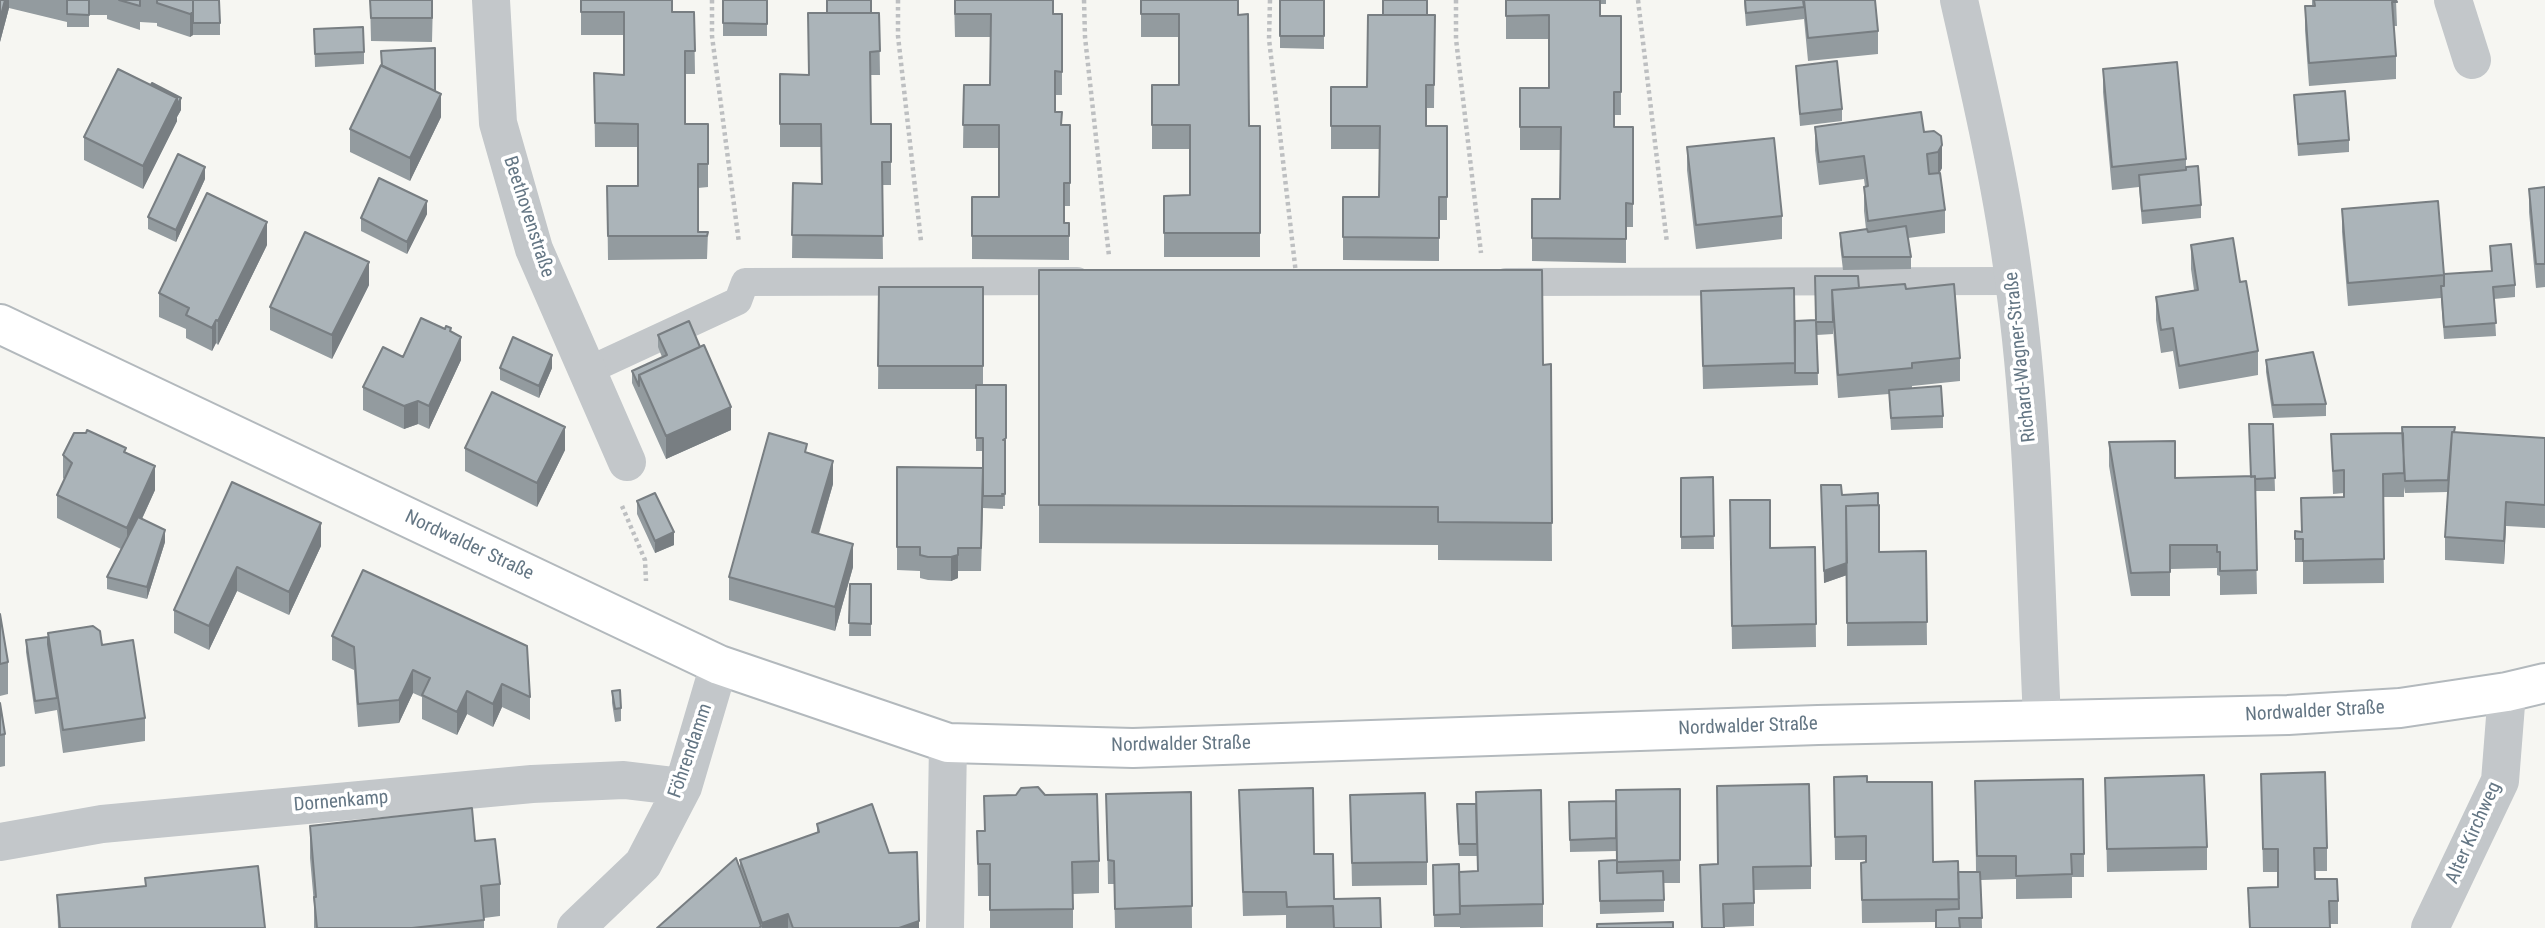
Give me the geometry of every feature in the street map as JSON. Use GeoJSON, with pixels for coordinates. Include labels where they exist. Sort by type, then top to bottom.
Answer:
{"type":"FeatureCollection","features":[{"type":"Feature","properties":{"kind":"main road","name":"Nordwalder Straße"},"geometry":{"type":"LineString","coordinates":[[0,324],[719,665],[948,743],[1133,747],[2042,719],[2301,714],[2400,708],[2507,692],[2545,683]]}},
{"type":"Feature","properties":{"kind":"street","name":"Beethovenstraße"},"geometry":{"type":"LineString","coordinates":[[491,0],[498,123],[534,249],[627,462]]}},
{"type":"Feature","properties":{"kind":"street","name":"Richard-Wagner-Straße"},"geometry":{"type":"LineString","coordinates":[[1959,0],[1997,170],[2015,281],[2028,422],[2042,719]]}},
{"type":"Feature","properties":{"kind":"street"},"geometry":{"type":"LineString","coordinates":[[2454,0],[2472,60]]}},
{"type":"Feature","properties":{"kind":"street","name":"Föhrendamm"},"geometry":{"type":"LineString","coordinates":[[576,928],[643,864],[682,787],[719,665]]}},
{"type":"Feature","properties":{"kind":"street","name":"Alter Kirchweg"},"geometry":{"type":"LineString","coordinates":[[2430,928],[2500,781],[2507,692]]}},
{"type":"Feature","properties":{"kind":"street"},"geometry":{"type":"LineString","coordinates":[[945,928],[948,743]]}},
{"type":"Feature","properties":{"kind":"street","name":"Dornenkamp"},"geometry":{"type":"LineString","coordinates":[[0,842],[102,824],[532,785],[624,780],[682,787]]}},
{"type":"Feature","properties":{"kind":"lane"},"geometry":{"type":"LineString","coordinates":[[1484,282],[2015,281]]}},
{"type":"Feature","properties":{"kind":"lane"},"geometry":{"type":"LineString","coordinates":[[587,372],[738,301],[744,282],[1111,282]]}},
{"type":"Feature","properties":{"kind":"path"},"geometry":{"type":"LineString","coordinates":[[712,0],[712,36],[744,282]]}},
{"type":"Feature","properties":{"kind":"path"},"geometry":{"type":"LineString","coordinates":[[898,0],[898,36],[926,280]]}},
{"type":"Feature","properties":{"kind":"path"},"geometry":{"type":"LineString","coordinates":[[1084,0],[1085,37],[1111,282]]}},
{"type":"Feature","properties":{"kind":"path"},"geometry":{"type":"LineString","coordinates":[[1270,0],[1269,39],[1297,282]]}},
{"type":"Feature","properties":{"kind":"path"},"geometry":{"type":"LineString","coordinates":[[1456,0],[1456,39],[1484,282]]}},
{"type":"Feature","properties":{"kind":"path"},"geometry":{"type":"LineString","coordinates":[[1639,0],[1672,282]]}},
{"type":"Feature","properties":{"kind":"path"},"geometry":{"type":"LineString","coordinates":[[627,462],[618,495],[645,560],[650,632]]}},
{"type":"Feature","properties":{"kind":"building"},"geometry":{"type":"Polygon","coordinates":[[[0,0],[5,0],[0,19],[0,0]]]}},
{"type":"Feature","properties":{"kind":"building"},"geometry":{"type":"Polygon","coordinates":[[[67,0],[89,0],[89,15],[67,14],[67,0]]]}},
{"type":"Feature","properties":{"kind":"building"},"geometry":{"type":"Polygon","coordinates":[[[119,0],[140,0],[140,6],[119,0]]]}},
{"type":"Feature","properties":{"kind":"building"},"geometry":{"type":"Polygon","coordinates":[[[157,0],[193,0],[193,12],[190,14],[157,3],[157,0]]]}},
{"type":"Feature","properties":{"kind":"building"},"geometry":{"type":"Polygon","coordinates":[[[193,0],[219,0],[220,23],[193,23],[193,0]]]}},
{"type":"Feature","properties":{"kind":"building"},"geometry":{"type":"Polygon","coordinates":[[[370,0],[432,0],[432,18],[371,18],[370,0]]]}},
{"type":"Feature","properties":{"kind":"building"},"geometry":{"type":"Polygon","coordinates":[[[581,0],[672,0],[672,12],[694,12],[695,51],[685,51],[685,124],[708,124],[708,164],[698,164],[698,232],[708,232],[707,236],[608,236],[607,186],[638,186],[638,124],[595,123],[594,73],[624,75],[624,12],[581,12],[581,0]]]}},
{"type":"Feature","properties":{"kind":"building"},"geometry":{"type":"Polygon","coordinates":[[[723,0],[767,0],[767,24],[723,23],[723,0]]]}},
{"type":"Feature","properties":{"kind":"building"},"geometry":{"type":"Polygon","coordinates":[[[827,0],[871,0],[871,13],[827,13],[827,0]]]}},
{"type":"Feature","properties":{"kind":"building"},"geometry":{"type":"Polygon","coordinates":[[[955,0],[1053,0],[1053,14],[1062,14],[1062,72],[1055,71],[1055,112],[1062,112],[1061,125],[1070,125],[1070,183],[1064,183],[1064,223],[1069,223],[1069,236],[972,236],[972,197],[999,197],[999,125],[963,125],[964,85],[990,85],[991,14],[955,14],[955,0]]]}},
{"type":"Feature","properties":{"kind":"building"},"geometry":{"type":"Polygon","coordinates":[[[1141,0],[1238,0],[1238,15],[1248,14],[1249,126],[1260,126],[1260,233],[1164,233],[1164,196],[1190,195],[1190,125],[1152,125],[1152,85],[1179,85],[1179,14],[1141,14],[1141,0]]]}},
{"type":"Feature","properties":{"kind":"building"},"geometry":{"type":"Polygon","coordinates":[[[1280,0],[1324,0],[1324,36],[1280,36],[1280,0]]]}},
{"type":"Feature","properties":{"kind":"building"},"geometry":{"type":"Polygon","coordinates":[[[1383,0],[1427,0],[1427,15],[1383,15],[1383,0]]]}},
{"type":"Feature","properties":{"kind":"building"},"geometry":{"type":"Polygon","coordinates":[[[1506,0],[1600,0],[1600,16],[1621,16],[1621,92],[1614,92],[1614,127],[1633,127],[1633,204],[1626,203],[1626,239],[1532,238],[1532,199],[1560,199],[1561,127],[1520,127],[1520,88],[1549,88],[1549,15],[1506,16],[1506,0]]]}},
{"type":"Feature","properties":{"kind":"building"},"geometry":{"type":"Polygon","coordinates":[[[1745,0],[1803,0],[1804,7],[1746,13],[1745,0]]]}},
{"type":"Feature","properties":{"kind":"building"},"geometry":{"type":"Polygon","coordinates":[[[1804,0],[1875,0],[1878,31],[1808,38],[1804,0]]]}},
{"type":"Feature","properties":{"kind":"building"},"geometry":{"type":"Polygon","coordinates":[[[2314,0],[2396,0],[2397,2],[2392,2],[2396,56],[2309,63],[2305,6],[2315,6],[2314,0]]]}},
{"type":"Feature","properties":{"kind":"building"},"geometry":{"type":"Polygon","coordinates":[[[808,13],[879,13],[880,51],[870,52],[871,124],[891,124],[891,162],[882,162],[883,236],[792,235],[793,183],[822,184],[821,124],[780,124],[780,74],[809,75],[808,13]]]}},
{"type":"Feature","properties":{"kind":"building"},"geometry":{"type":"Polygon","coordinates":[[[1368,15],[1435,15],[1434,85],[1426,85],[1426,126],[1447,126],[1447,197],[1439,197],[1439,238],[1343,237],[1343,197],[1379,197],[1380,126],[1331,126],[1331,87],[1367,87],[1368,15]]]}},
{"type":"Feature","properties":{"kind":"building"},"geometry":{"type":"Polygon","coordinates":[[[363,27],[364,52],[315,54],[314,29],[363,27]]]}},
{"type":"Feature","properties":{"kind":"building"},"geometry":{"type":"Polygon","coordinates":[[[435,48],[435,91],[382,66],[381,51],[435,48]]]}},
{"type":"Feature","properties":{"kind":"building"},"geometry":{"type":"Polygon","coordinates":[[[1837,61],[1842,109],[1800,114],[1796,66],[1837,61]]]}},
{"type":"Feature","properties":{"kind":"building"},"geometry":{"type":"Polygon","coordinates":[[[2177,62],[2186,159],[2112,167],[2103,69],[2177,62]]]}},
{"type":"Feature","properties":{"kind":"building"},"geometry":{"type":"Polygon","coordinates":[[[381,65],[441,94],[410,158],[350,129],[381,65]]]}},
{"type":"Feature","properties":{"kind":"building"},"geometry":{"type":"Polygon","coordinates":[[[118,69],[177,98],[143,166],[84,137],[118,69]]]}},
{"type":"Feature","properties":{"kind":"building"},"geometry":{"type":"Polygon","coordinates":[[[152,83],[181,98],[177,105],[177,98],[151,85],[152,83]]]}},
{"type":"Feature","properties":{"kind":"building"},"geometry":{"type":"Polygon","coordinates":[[[2345,91],[2349,140],[2298,144],[2294,95],[2345,91]]]}},
{"type":"Feature","properties":{"kind":"building"},"geometry":{"type":"Polygon","coordinates":[[[1921,112],[1924,132],[1934,131],[1941,136],[1942,145],[1938,152],[1927,154],[1929,174],[1940,173],[1945,210],[1868,221],[1864,187],[1868,186],[1864,156],[1819,162],[1815,127],[1921,112]]]}},
{"type":"Feature","properties":{"kind":"building"},"geometry":{"type":"Polygon","coordinates":[[[1774,138],[1782,216],[1696,225],[1687,147],[1774,138]]]}},
{"type":"Feature","properties":{"kind":"building"},"geometry":{"type":"Polygon","coordinates":[[[178,154],[205,167],[176,230],[148,217],[178,154]]]}},
{"type":"Feature","properties":{"kind":"building"},"geometry":{"type":"Polygon","coordinates":[[[2198,166],[2201,205],[2142,211],[2139,175],[2186,170],[2186,167],[2198,166]]]}},
{"type":"Feature","properties":{"kind":"building"},"geometry":{"type":"Polygon","coordinates":[[[379,178],[427,201],[407,242],[361,218],[379,178]]]}},
{"type":"Feature","properties":{"kind":"building"},"geometry":{"type":"Polygon","coordinates":[[[2545,187],[2545,264],[2536,264],[2529,189],[2545,187]]]}},
{"type":"Feature","properties":{"kind":"building"},"geometry":{"type":"Polygon","coordinates":[[[207,193],[267,222],[218,321],[216,320],[212,328],[186,315],[189,308],[159,293],[207,193]]]}},
{"type":"Feature","properties":{"kind":"building"},"geometry":{"type":"Polygon","coordinates":[[[2438,201],[2444,275],[2348,283],[2342,209],[2438,201]]]}},
{"type":"Feature","properties":{"kind":"building"},"geometry":{"type":"Polygon","coordinates":[[[1906,226],[1911,257],[1843,257],[1840,233],[1906,226]]]}},
{"type":"Feature","properties":{"kind":"building"},"geometry":{"type":"Polygon","coordinates":[[[305,232],[369,262],[332,335],[270,307],[305,232]]]}},
{"type":"Feature","properties":{"kind":"building"},"geometry":{"type":"Polygon","coordinates":[[[2233,238],[2240,282],[2246,281],[2258,351],[2179,366],[2173,328],[2161,330],[2156,297],[2198,290],[2191,245],[2233,238]]]}},
{"type":"Feature","properties":{"kind":"building"},"geometry":{"type":"Polygon","coordinates":[[[2511,244],[2515,285],[2493,287],[2496,323],[2444,327],[2441,286],[2444,286],[2444,274],[2492,271],[2490,246],[2511,244]]]}},
{"type":"Feature","properties":{"kind":"building"},"geometry":{"type":"Polygon","coordinates":[[[1039,270],[1542,270],[1543,365],[1551,364],[1552,523],[1438,522],[1438,507],[1039,505],[1039,270]]]}},
{"type":"Feature","properties":{"kind":"building"},"geometry":{"type":"Polygon","coordinates":[[[1815,276],[1858,276],[1859,288],[1832,290],[1833,322],[1816,322],[1818,373],[1795,373],[1795,321],[1816,320],[1815,276]]]}},
{"type":"Feature","properties":{"kind":"building"},"geometry":{"type":"Polygon","coordinates":[[[1905,284],[1906,289],[1954,284],[1960,358],[1912,363],[1912,368],[1838,375],[1832,290],[1905,284]]]}},
{"type":"Feature","properties":{"kind":"building"},"geometry":{"type":"Polygon","coordinates":[[[879,287],[983,287],[983,366],[878,366],[879,287]]]}},
{"type":"Feature","properties":{"kind":"building"},"geometry":{"type":"Polygon","coordinates":[[[1794,288],[1795,363],[1703,366],[1701,291],[1794,288]]]}},
{"type":"Feature","properties":{"kind":"building"},"geometry":{"type":"Polygon","coordinates":[[[421,318],[445,329],[446,326],[451,328],[450,331],[461,337],[429,406],[418,401],[404,406],[363,387],[383,347],[403,357],[421,318]]]}},
{"type":"Feature","properties":{"kind":"building"},"geometry":{"type":"Polygon","coordinates":[[[689,321],[700,347],[639,375],[639,386],[632,371],[667,355],[658,335],[689,321]]]}},
{"type":"Feature","properties":{"kind":"building"},"geometry":{"type":"Polygon","coordinates":[[[513,337],[552,355],[539,386],[500,368],[513,337]]]}},
{"type":"Feature","properties":{"kind":"building"},"geometry":{"type":"Polygon","coordinates":[[[704,345],[731,407],[666,436],[639,375],[704,345]]]}},
{"type":"Feature","properties":{"kind":"building"},"geometry":{"type":"Polygon","coordinates":[[[2313,352],[2326,404],[2273,405],[2266,360],[2313,352]]]}},
{"type":"Feature","properties":{"kind":"building"},"geometry":{"type":"Polygon","coordinates":[[[976,385],[1006,385],[1003,496],[983,496],[983,438],[976,438],[976,385]]]}},
{"type":"Feature","properties":{"kind":"building"},"geometry":{"type":"Polygon","coordinates":[[[1941,386],[1943,416],[1891,418],[1889,390],[1941,386]]]}},
{"type":"Feature","properties":{"kind":"building"},"geometry":{"type":"Polygon","coordinates":[[[492,392],[565,427],[537,483],[465,448],[492,392]]]}},
{"type":"Feature","properties":{"kind":"building"},"geometry":{"type":"Polygon","coordinates":[[[2249,424],[2273,424],[2275,478],[2251,477],[2249,424]]]}},
{"type":"Feature","properties":{"kind":"building"},"geometry":{"type":"Polygon","coordinates":[[[2402,427],[2455,427],[2452,432],[2448,480],[2405,481],[2402,427]]]}},
{"type":"Feature","properties":{"kind":"building"},"geometry":{"type":"Polygon","coordinates":[[[87,430],[126,448],[124,452],[155,466],[127,528],[57,495],[72,463],[63,455],[74,433],[86,433],[87,430]]]}},
{"type":"Feature","properties":{"kind":"building"},"geometry":{"type":"Polygon","coordinates":[[[2452,432],[2545,438],[2545,505],[2506,502],[2504,541],[2445,537],[2452,432]]]}},
{"type":"Feature","properties":{"kind":"building"},"geometry":{"type":"Polygon","coordinates":[[[769,433],[807,444],[805,452],[833,461],[812,532],[853,544],[835,607],[729,577],[769,433]]]}},
{"type":"Feature","properties":{"kind":"building"},"geometry":{"type":"Polygon","coordinates":[[[2403,433],[2404,473],[2383,474],[2384,559],[2303,561],[2303,539],[2295,539],[2295,531],[2302,532],[2301,498],[2344,497],[2344,470],[2333,471],[2331,434],[2403,433]]]}},
{"type":"Feature","properties":{"kind":"building"},"geometry":{"type":"Polygon","coordinates":[[[2175,441],[2175,478],[2255,476],[2257,570],[2220,571],[2220,552],[2217,552],[2217,545],[2170,545],[2170,572],[2131,573],[2109,442],[2175,441]]]}},
{"type":"Feature","properties":{"kind":"building"},"geometry":{"type":"Polygon","coordinates":[[[897,467],[983,468],[981,548],[958,548],[958,555],[951,557],[928,557],[920,555],[920,547],[897,547],[897,467]]]}},
{"type":"Feature","properties":{"kind":"building"},"geometry":{"type":"Polygon","coordinates":[[[1713,477],[1714,536],[1681,537],[1681,478],[1713,477]]]}},
{"type":"Feature","properties":{"kind":"building"},"geometry":{"type":"Polygon","coordinates":[[[232,482],[321,523],[289,592],[237,567],[209,626],[174,610],[232,482]]]}},
{"type":"Feature","properties":{"kind":"building"},"geometry":{"type":"Polygon","coordinates":[[[1821,485],[1841,485],[1842,495],[1878,493],[1878,505],[1846,506],[1847,563],[1824,571],[1821,485]]]}},
{"type":"Feature","properties":{"kind":"building"},"geometry":{"type":"Polygon","coordinates":[[[655,493],[674,532],[655,541],[637,501],[655,493]]]}},
{"type":"Feature","properties":{"kind":"building"},"geometry":{"type":"Polygon","coordinates":[[[1730,500],[1770,500],[1770,548],[1815,547],[1816,624],[1732,626],[1730,500]]]}},
{"type":"Feature","properties":{"kind":"building"},"geometry":{"type":"Polygon","coordinates":[[[1879,505],[1879,552],[1926,551],[1927,622],[1847,623],[1846,506],[1879,505]]]}},
{"type":"Feature","properties":{"kind":"building"},"geometry":{"type":"Polygon","coordinates":[[[138,517],[165,530],[147,587],[107,577],[138,517]]]}},
{"type":"Feature","properties":{"kind":"building"},"geometry":{"type":"Polygon","coordinates":[[[363,570],[527,646],[530,697],[502,684],[493,704],[467,691],[457,712],[422,695],[430,678],[413,670],[399,700],[358,704],[354,647],[332,636],[363,570]]]}},
{"type":"Feature","properties":{"kind":"building"},"geometry":{"type":"Polygon","coordinates":[[[850,584],[871,584],[871,624],[849,623],[850,584]]]}},
{"type":"Feature","properties":{"kind":"building"},"geometry":{"type":"Polygon","coordinates":[[[0,614],[8,662],[0,664],[0,614]]]}},
{"type":"Feature","properties":{"kind":"building"},"geometry":{"type":"Polygon","coordinates":[[[93,626],[100,631],[102,645],[133,640],[145,718],[63,730],[48,633],[93,626]]]}},
{"type":"Feature","properties":{"kind":"building"},"geometry":{"type":"Polygon","coordinates":[[[48,637],[57,698],[35,701],[26,640],[48,637]]]}},
{"type":"Feature","properties":{"kind":"building"},"geometry":{"type":"Polygon","coordinates":[[[620,690],[621,708],[615,709],[612,691],[620,690]]]}},
{"type":"Feature","properties":{"kind":"building"},"geometry":{"type":"Polygon","coordinates":[[[0,703],[5,734],[0,735],[0,703]]]}},
{"type":"Feature","properties":{"kind":"building"},"geometry":{"type":"Polygon","coordinates":[[[2325,772],[2327,848],[2314,848],[2315,879],[2337,879],[2338,901],[2329,901],[2330,928],[2250,928],[2248,888],[2278,887],[2278,849],[2263,849],[2261,774],[2325,772]]]}},
{"type":"Feature","properties":{"kind":"building"},"geometry":{"type":"Polygon","coordinates":[[[2204,775],[2207,847],[2107,849],[2105,778],[2204,775]]]}},
{"type":"Feature","properties":{"kind":"building"},"geometry":{"type":"Polygon","coordinates":[[[1867,776],[1867,782],[1932,782],[1933,862],[1958,861],[1959,899],[1862,900],[1861,863],[1866,862],[1866,836],[1835,837],[1834,777],[1867,776]]]}},
{"type":"Feature","properties":{"kind":"building"},"geometry":{"type":"Polygon","coordinates":[[[2083,779],[2084,854],[2071,854],[2072,874],[2016,876],[2016,856],[1977,856],[1975,781],[2083,779]]]}},
{"type":"Feature","properties":{"kind":"building"},"geometry":{"type":"Polygon","coordinates":[[[1809,784],[1811,866],[1753,867],[1754,903],[1723,904],[1724,928],[1702,928],[1700,865],[1718,864],[1717,786],[1809,784]]]}},
{"type":"Feature","properties":{"kind":"building"},"geometry":{"type":"Polygon","coordinates":[[[1038,787],[1045,795],[1097,794],[1099,861],[1072,862],[1073,909],[990,910],[990,864],[978,864],[977,831],[985,831],[984,796],[1016,795],[1021,788],[1038,787]]]}},
{"type":"Feature","properties":{"kind":"building"},"geometry":{"type":"Polygon","coordinates":[[[1313,788],[1314,854],[1333,854],[1334,899],[1380,898],[1381,928],[1334,928],[1333,906],[1287,907],[1286,892],[1243,892],[1239,790],[1313,788]]]}},
{"type":"Feature","properties":{"kind":"building"},"geometry":{"type":"Polygon","coordinates":[[[1680,789],[1680,860],[1617,862],[1616,790],[1680,789]]]}},
{"type":"Feature","properties":{"kind":"building"},"geometry":{"type":"Polygon","coordinates":[[[1541,790],[1543,904],[1460,906],[1459,872],[1478,871],[1476,792],[1541,790]]]}},
{"type":"Feature","properties":{"kind":"building"},"geometry":{"type":"Polygon","coordinates":[[[1191,792],[1192,906],[1115,909],[1114,861],[1108,860],[1106,794],[1191,792]]]}},
{"type":"Feature","properties":{"kind":"building"},"geometry":{"type":"Polygon","coordinates":[[[1425,793],[1427,862],[1352,863],[1350,795],[1425,793]]]}},
{"type":"Feature","properties":{"kind":"building"},"geometry":{"type":"Polygon","coordinates":[[[1616,801],[1616,838],[1570,840],[1569,802],[1616,801]]]}},
{"type":"Feature","properties":{"kind":"building"},"geometry":{"type":"Polygon","coordinates":[[[872,804],[889,853],[917,852],[919,921],[899,928],[793,928],[788,914],[762,923],[740,860],[819,832],[817,824],[872,804]]]}},
{"type":"Feature","properties":{"kind":"building"},"geometry":{"type":"Polygon","coordinates":[[[1457,804],[1476,804],[1477,844],[1459,844],[1457,804]]]}},
{"type":"Feature","properties":{"kind":"building"},"geometry":{"type":"Polygon","coordinates":[[[472,808],[475,841],[495,839],[500,884],[481,886],[484,920],[412,928],[317,928],[310,826],[472,808]]]}},
{"type":"Feature","properties":{"kind":"building"},"geometry":{"type":"Polygon","coordinates":[[[736,858],[761,926],[759,928],[657,928],[736,858]]]}},
{"type":"Feature","properties":{"kind":"building"},"geometry":{"type":"Polygon","coordinates":[[[1617,860],[1617,873],[1663,871],[1664,900],[1600,901],[1599,861],[1617,860]]]}},
{"type":"Feature","properties":{"kind":"building"},"geometry":{"type":"Polygon","coordinates":[[[1459,864],[1460,914],[1434,915],[1433,865],[1459,864]]]}},
{"type":"Feature","properties":{"kind":"building"},"geometry":{"type":"Polygon","coordinates":[[[258,866],[265,928],[60,928],[57,895],[146,886],[145,878],[258,866]]]}},
{"type":"Feature","properties":{"kind":"building"},"geometry":{"type":"Polygon","coordinates":[[[1958,872],[1980,872],[1982,918],[1959,918],[1960,928],[1936,928],[1936,910],[1959,909],[1958,872]]]}},
{"type":"Feature","properties":{"kind":"building"},"geometry":{"type":"Polygon","coordinates":[[[1673,922],[1673,928],[1597,928],[1597,924],[1673,922]]]}}]}
